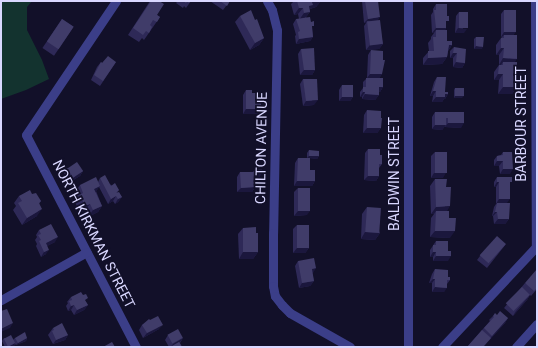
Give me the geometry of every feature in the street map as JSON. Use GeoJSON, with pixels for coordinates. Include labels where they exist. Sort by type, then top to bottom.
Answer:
{"type":"FeatureCollection","features":[{"type":"Feature","properties":{"kind":"street","name":"NORTH KIRKMAN STREET"},"geometry":{"type":"LineString","coordinates":[[116,1],[26,135],[136,347]]}},
{"type":"Feature","properties":{"kind":"street","name":"CHILTON AVENUE"},"geometry":{"type":"LineString","coordinates":[[267,1],[272,10],[277,30],[273,240],[273,286],[275,296],[282,306],[290,313],[350,347]]}},
{"type":"Feature","properties":{"kind":"street","name":"BALDWIN STREET"},"geometry":{"type":"LineString","coordinates":[[408,1],[408,347]]}},
{"type":"Feature","properties":{"kind":"street","name":"BARBOUR STREET"},"geometry":{"type":"LineString","coordinates":[[535,1],[537,246]]}},
{"type":"Feature","properties":{"kind":"street"},"geometry":{"type":"LineString","coordinates":[[442,347],[537,246]]}},
{"type":"Feature","properties":{"kind":"street"},"geometry":{"type":"LineString","coordinates":[[1,300],[87,252]]}},
{"type":"Feature","properties":{"kind":"street"},"geometry":{"type":"LineString","coordinates":[[516,347],[537,324]]}},
{"type":"Feature","properties":{"kind":"green space"},"geometry":{"type":"Polygon","coordinates":[[[1,1],[32,1],[27,7],[27,30],[42,60],[49,79],[26,90],[1,99],[1,1]]]}},
{"type":"Feature","properties":{"kind":"building"},"geometry":{"type":"Polygon","coordinates":[[[151,1],[159,1],[164,4],[157,15],[160,17],[157,22],[153,20],[150,25],[152,27],[149,33],[146,31],[143,35],[133,28],[151,1]]]}},
{"type":"Feature","properties":{"kind":"building"},"geometry":{"type":"Polygon","coordinates":[[[220,1],[230,1],[227,6],[220,1]]]}},
{"type":"Feature","properties":{"kind":"building"},"geometry":{"type":"Polygon","coordinates":[[[297,1],[319,1],[312,2],[313,5],[309,6],[310,12],[304,13],[303,8],[299,8],[297,1]]]}},
{"type":"Feature","properties":{"kind":"building"},"geometry":{"type":"Polygon","coordinates":[[[365,1],[378,1],[380,17],[368,19],[365,1]]]}},
{"type":"Feature","properties":{"kind":"building"},"geometry":{"type":"Polygon","coordinates":[[[436,4],[447,4],[447,16],[449,16],[449,21],[446,21],[446,28],[436,28],[434,10],[436,10],[436,4]]]}},
{"type":"Feature","properties":{"kind":"building"},"geometry":{"type":"Polygon","coordinates":[[[251,10],[255,20],[257,19],[264,38],[255,43],[240,16],[251,10]]]}},
{"type":"Feature","properties":{"kind":"building"},"geometry":{"type":"Polygon","coordinates":[[[504,10],[516,10],[516,32],[504,32],[504,10]]]}},
{"type":"Feature","properties":{"kind":"building"},"geometry":{"type":"Polygon","coordinates":[[[459,12],[468,12],[468,28],[459,28],[459,12]]]}},
{"type":"Feature","properties":{"kind":"building"},"geometry":{"type":"Polygon","coordinates":[[[310,17],[311,22],[314,21],[314,26],[312,26],[313,37],[299,39],[298,32],[300,31],[296,19],[310,17]]]}},
{"type":"Feature","properties":{"kind":"building"},"geometry":{"type":"Polygon","coordinates":[[[62,19],[74,27],[59,49],[47,41],[62,19]]]}},
{"type":"Feature","properties":{"kind":"building"},"geometry":{"type":"Polygon","coordinates":[[[380,20],[383,44],[370,45],[367,22],[380,20]]]}},
{"type":"Feature","properties":{"kind":"building"},"geometry":{"type":"Polygon","coordinates":[[[436,30],[447,30],[447,41],[452,41],[452,45],[449,45],[447,57],[428,58],[428,51],[434,51],[433,37],[436,37],[436,30]]]}},
{"type":"Feature","properties":{"kind":"building"},"geometry":{"type":"Polygon","coordinates":[[[504,35],[517,35],[517,59],[503,58],[504,48],[501,48],[501,38],[504,38],[504,35]]]}},
{"type":"Feature","properties":{"kind":"building"},"geometry":{"type":"Polygon","coordinates":[[[476,37],[484,37],[483,47],[476,46],[476,37]]]}},
{"type":"Feature","properties":{"kind":"building"},"geometry":{"type":"Polygon","coordinates":[[[454,47],[466,49],[465,63],[456,62],[457,53],[453,53],[454,47]]]}},
{"type":"Feature","properties":{"kind":"building"},"geometry":{"type":"Polygon","coordinates":[[[314,48],[315,70],[304,70],[301,49],[314,48]]]}},
{"type":"Feature","properties":{"kind":"building"},"geometry":{"type":"Polygon","coordinates":[[[371,50],[383,51],[383,60],[385,60],[382,74],[370,74],[371,50]]]}},
{"type":"Feature","properties":{"kind":"building"},"geometry":{"type":"Polygon","coordinates":[[[108,56],[116,62],[103,81],[94,75],[101,62],[102,63],[108,56]]]}},
{"type":"Feature","properties":{"kind":"building"},"geometry":{"type":"Polygon","coordinates":[[[503,62],[517,62],[517,87],[503,87],[503,74],[498,74],[499,65],[503,65],[503,62]]]}},
{"type":"Feature","properties":{"kind":"building"},"geometry":{"type":"Polygon","coordinates":[[[437,77],[446,77],[445,92],[448,92],[448,94],[445,94],[445,97],[436,97],[436,91],[433,91],[437,77]]]}},
{"type":"Feature","properties":{"kind":"building"},"geometry":{"type":"Polygon","coordinates":[[[366,78],[383,78],[383,87],[379,87],[379,95],[365,94],[365,92],[363,92],[363,87],[366,87],[366,78]]]}},
{"type":"Feature","properties":{"kind":"building"},"geometry":{"type":"Polygon","coordinates":[[[303,79],[317,79],[318,100],[306,101],[303,79]]]}},
{"type":"Feature","properties":{"kind":"building"},"geometry":{"type":"Polygon","coordinates":[[[342,85],[353,85],[353,97],[342,97],[342,85]]]}},
{"type":"Feature","properties":{"kind":"building"},"geometry":{"type":"Polygon","coordinates":[[[455,88],[464,88],[464,96],[455,96],[455,88]]]}},
{"type":"Feature","properties":{"kind":"building"},"geometry":{"type":"Polygon","coordinates":[[[246,90],[252,90],[252,93],[261,93],[261,109],[246,109],[246,90]]]}},
{"type":"Feature","properties":{"kind":"building"},"geometry":{"type":"Polygon","coordinates":[[[367,110],[381,111],[381,128],[367,128],[367,110]]]}},
{"type":"Feature","properties":{"kind":"building"},"geometry":{"type":"Polygon","coordinates":[[[435,112],[464,112],[464,123],[448,123],[448,118],[446,118],[446,125],[435,125],[435,112]]]}},
{"type":"Feature","properties":{"kind":"building"},"geometry":{"type":"Polygon","coordinates":[[[368,149],[380,149],[382,164],[379,164],[379,176],[368,176],[368,149]]]}},
{"type":"Feature","properties":{"kind":"building"},"geometry":{"type":"Polygon","coordinates":[[[309,150],[319,151],[319,156],[309,156],[309,150]]]}},
{"type":"Feature","properties":{"kind":"building"},"geometry":{"type":"Polygon","coordinates":[[[435,152],[447,152],[447,173],[435,173],[435,152]]]}},
{"type":"Feature","properties":{"kind":"building"},"geometry":{"type":"Polygon","coordinates":[[[503,152],[512,152],[513,169],[503,169],[503,161],[497,161],[497,156],[503,155],[503,152]]]}},
{"type":"Feature","properties":{"kind":"building"},"geometry":{"type":"Polygon","coordinates":[[[298,158],[310,158],[310,170],[315,170],[315,181],[297,181],[298,158]]]}},
{"type":"Feature","properties":{"kind":"building"},"geometry":{"type":"Polygon","coordinates":[[[77,162],[83,171],[73,178],[67,169],[77,162]]]}},
{"type":"Feature","properties":{"kind":"building"},"geometry":{"type":"Polygon","coordinates":[[[255,169],[262,169],[262,173],[255,174],[255,187],[241,188],[240,172],[255,172],[255,169]]]}},
{"type":"Feature","properties":{"kind":"building"},"geometry":{"type":"Polygon","coordinates":[[[105,175],[111,186],[115,183],[119,190],[116,193],[119,192],[122,197],[118,199],[116,196],[111,199],[100,178],[105,175]]]}},
{"type":"Feature","properties":{"kind":"building"},"geometry":{"type":"Polygon","coordinates":[[[96,177],[100,186],[94,189],[102,206],[93,210],[90,204],[85,206],[80,195],[83,193],[80,185],[96,177]]]}},
{"type":"Feature","properties":{"kind":"building"},"geometry":{"type":"Polygon","coordinates":[[[497,177],[512,177],[512,182],[510,182],[510,199],[499,199],[499,182],[497,182],[497,177]]]}},
{"type":"Feature","properties":{"kind":"building"},"geometry":{"type":"Polygon","coordinates":[[[435,179],[447,179],[446,187],[451,187],[450,206],[436,207],[435,179]]]}},
{"type":"Feature","properties":{"kind":"building"},"geometry":{"type":"Polygon","coordinates":[[[298,188],[310,188],[310,211],[298,211],[298,188]]]}},
{"type":"Feature","properties":{"kind":"building"},"geometry":{"type":"Polygon","coordinates":[[[30,190],[32,194],[36,193],[41,201],[39,203],[42,209],[27,218],[18,203],[22,201],[19,196],[30,190]]]}},
{"type":"Feature","properties":{"kind":"building"},"geometry":{"type":"Polygon","coordinates":[[[497,203],[510,203],[509,219],[498,219],[497,212],[495,212],[497,203]]]}},
{"type":"Feature","properties":{"kind":"building"},"geometry":{"type":"Polygon","coordinates":[[[367,207],[381,208],[379,233],[365,232],[367,207]]]}},
{"type":"Feature","properties":{"kind":"building"},"geometry":{"type":"Polygon","coordinates":[[[436,211],[449,211],[449,218],[456,218],[455,231],[435,231],[436,211]]]}},
{"type":"Feature","properties":{"kind":"building"},"geometry":{"type":"Polygon","coordinates":[[[51,224],[58,237],[46,243],[49,250],[44,252],[39,241],[41,240],[38,235],[41,234],[39,230],[51,224]]]}},
{"type":"Feature","properties":{"kind":"building"},"geometry":{"type":"Polygon","coordinates":[[[297,225],[309,225],[309,248],[297,248],[297,225]]]}},
{"type":"Feature","properties":{"kind":"building"},"geometry":{"type":"Polygon","coordinates":[[[256,227],[256,233],[258,233],[258,252],[243,252],[243,228],[256,227]]]}},
{"type":"Feature","properties":{"kind":"building"},"geometry":{"type":"Polygon","coordinates":[[[497,236],[506,244],[489,263],[480,255],[497,236]]]}},
{"type":"Feature","properties":{"kind":"building"},"geometry":{"type":"Polygon","coordinates":[[[436,241],[448,241],[448,251],[451,251],[451,256],[436,256],[436,252],[433,252],[433,245],[436,245],[436,241]]]}},
{"type":"Feature","properties":{"kind":"building"},"geometry":{"type":"Polygon","coordinates":[[[314,258],[316,268],[312,269],[314,281],[302,283],[298,261],[314,258]]]}},
{"type":"Feature","properties":{"kind":"building"},"geometry":{"type":"Polygon","coordinates":[[[435,269],[448,270],[448,277],[450,277],[450,280],[447,280],[447,288],[435,287],[435,279],[433,279],[435,269]]]}},
{"type":"Feature","properties":{"kind":"building"},"geometry":{"type":"Polygon","coordinates":[[[537,269],[537,288],[534,291],[525,283],[537,269]]]}},
{"type":"Feature","properties":{"kind":"building"},"geometry":{"type":"Polygon","coordinates":[[[522,287],[530,295],[514,311],[506,303],[522,287]]]}},
{"type":"Feature","properties":{"kind":"building"},"geometry":{"type":"Polygon","coordinates":[[[81,292],[83,295],[86,294],[88,298],[85,300],[88,305],[77,310],[74,305],[71,306],[69,301],[72,300],[71,297],[81,292]]]}},
{"type":"Feature","properties":{"kind":"building"},"geometry":{"type":"Polygon","coordinates":[[[7,309],[13,323],[1,329],[1,311],[7,309]]]}},
{"type":"Feature","properties":{"kind":"building"},"geometry":{"type":"Polygon","coordinates":[[[500,311],[508,318],[492,336],[484,328],[494,317],[493,316],[495,313],[497,315],[500,311]]]}},
{"type":"Feature","properties":{"kind":"building"},"geometry":{"type":"Polygon","coordinates":[[[158,316],[163,325],[147,333],[142,325],[149,319],[150,320],[158,316]]]}},
{"type":"Feature","properties":{"kind":"building"},"geometry":{"type":"Polygon","coordinates":[[[62,323],[68,335],[56,340],[52,331],[54,330],[53,328],[62,323]]]}},
{"type":"Feature","properties":{"kind":"building"},"geometry":{"type":"Polygon","coordinates":[[[178,329],[183,338],[172,344],[168,335],[178,329]]]}},
{"type":"Feature","properties":{"kind":"building"},"geometry":{"type":"Polygon","coordinates":[[[482,330],[491,338],[483,347],[468,347],[468,346],[482,330]]]}},
{"type":"Feature","properties":{"kind":"building"},"geometry":{"type":"Polygon","coordinates":[[[25,332],[27,338],[18,343],[15,338],[25,332]]]}},
{"type":"Feature","properties":{"kind":"building"},"geometry":{"type":"Polygon","coordinates":[[[11,335],[15,343],[8,347],[4,339],[11,335]]]}},
{"type":"Feature","properties":{"kind":"building"},"geometry":{"type":"Polygon","coordinates":[[[112,342],[115,347],[103,347],[112,342]]]}},
{"type":"Feature","properties":{"kind":"building"},"geometry":{"type":"Polygon","coordinates":[[[179,342],[182,347],[170,347],[179,342]]]}}]}
